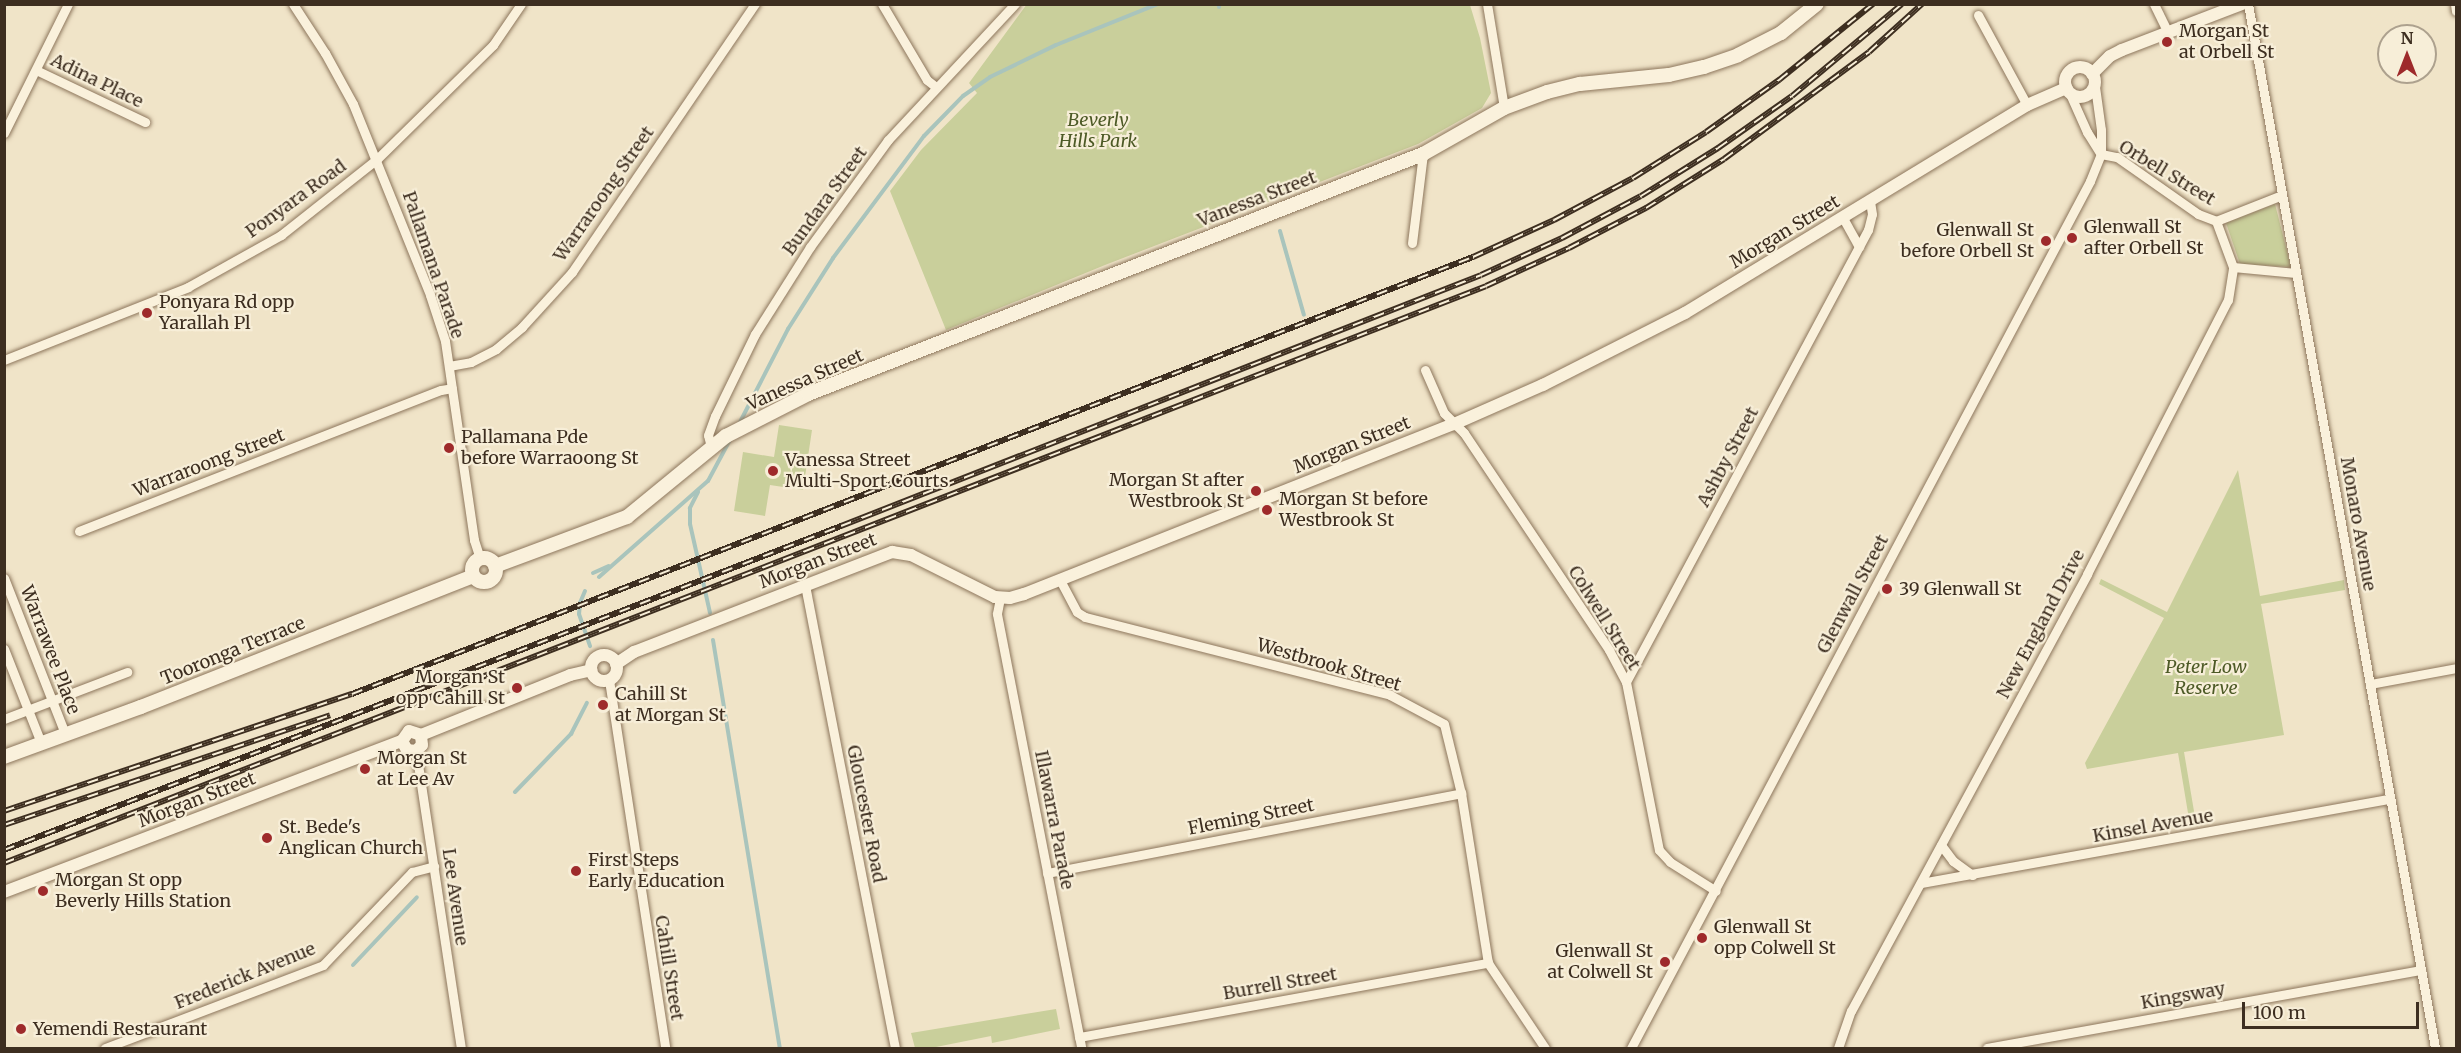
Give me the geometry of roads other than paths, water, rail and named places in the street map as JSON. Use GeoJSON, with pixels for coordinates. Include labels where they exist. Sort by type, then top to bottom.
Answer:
{"type":"FeatureCollection","features":[{"type":"Feature","properties":{"kind":"main road","name":"Vanessa Street"},"geometry":{"type":"LineString","coordinates":[[711,447],[726,436],[830,385],[1423,154],[1504,108],[1547,92],[1580,84],[1669,75],[1704,68],[1738,55],[1781,33],[1817,4]]}},
{"type":"Feature","properties":{"kind":"main road"},"geometry":{"type":"LineString","coordinates":[[495,566],[627,516],[711,447]]}},
{"type":"Feature","properties":{"kind":"main road"},"geometry":{"type":"LineString","coordinates":[[480,558],[487,558],[495,566],[495,574],[487,582],[479,581],[473,576],[472,566],[480,558]]}},
{"type":"Feature","properties":{"kind":"main road","name":"Tooronga Terrace"},"geometry":{"type":"LineString","coordinates":[[4,757],[473,576]]}},
{"type":"Feature","properties":{"kind":"street"},"geometry":{"type":"LineString","coordinates":[[4,133],[68,4]]}},
{"type":"Feature","properties":{"kind":"street","name":"Pallamana Parade"},"geometry":{"type":"LineString","coordinates":[[293,4],[348,94],[377,159],[430,295],[449,366],[474,540],[480,558]]}},
{"type":"Feature","properties":{"kind":"street","name":"Ponyara Road"},"geometry":{"type":"LineString","coordinates":[[4,360],[188,287],[281,235],[377,159],[493,45],[521,4]]}},
{"type":"Feature","properties":{"kind":"street","name":"Warraroong Street"},"geometry":{"type":"LineString","coordinates":[[449,366],[471,362],[496,349],[522,327],[572,272],[755,4]]}},
{"type":"Feature","properties":{"kind":"street"},"geometry":{"type":"LineString","coordinates":[[882,4],[927,80],[936,87]]}},
{"type":"Feature","properties":{"kind":"street","name":"Bundara Street"},"geometry":{"type":"LineString","coordinates":[[711,447],[708,435],[715,416],[761,324],[810,247],[888,140],[1015,4]]}},
{"type":"Feature","properties":{"kind":"street"},"geometry":{"type":"LineString","coordinates":[[1487,4],[1504,108]]}},
{"type":"Feature","properties":{"kind":"street"},"geometry":{"type":"LineString","coordinates":[[2154,4],[2168,33]]}},
{"type":"Feature","properties":{"kind":"street"},"geometry":{"type":"LineString","coordinates":[[2092,74],[2110,56],[2242,4]]}},
{"type":"Feature","properties":{"kind":"street","name":"Monaro Avenue"},"geometry":{"type":"LineString","coordinates":[[2248,4],[2435,1048]]}},
{"type":"Feature","properties":{"kind":"street"},"geometry":{"type":"LineString","coordinates":[[2455,4],[2457,11]]}},
{"type":"Feature","properties":{"kind":"street"},"geometry":{"type":"LineString","coordinates":[[1978,15],[2027,105]]}},
{"type":"Feature","properties":{"kind":"street"},"geometry":{"type":"LineString","coordinates":[[2084,67],[2092,74],[2095,87],[2085,97],[2068,91],[2066,75],[2073,68],[2084,67]]}},
{"type":"Feature","properties":{"kind":"street","name":"Adina Place"},"geometry":{"type":"LineString","coordinates":[[36,70],[145,122]]}},
{"type":"Feature","properties":{"kind":"street","name":"Orbell Street"},"geometry":{"type":"LineString","coordinates":[[2095,87],[2101,130],[2101,154]]}},
{"type":"Feature","properties":{"kind":"street","name":"Orbell Street"},"geometry":{"type":"LineString","coordinates":[[2068,91],[2086,132],[2101,154]]}},
{"type":"Feature","properties":{"kind":"street","name":"Morgan Street"},"geometry":{"type":"LineString","coordinates":[[616,664],[634,652],[876,557],[902,552],[1000,598],[1024,594],[1060,580],[1454,424],[1543,385],[1658,328],[2027,105],[2068,91]]}},
{"type":"Feature","properties":{"kind":"street"},"geometry":{"type":"LineString","coordinates":[[1412,243],[1423,154]]}},
{"type":"Feature","properties":{"kind":"street","name":"Orbell Street"},"geometry":{"type":"LineString","coordinates":[[2101,154],[2110,154],[2126,163],[2198,214],[2216,221],[2282,195]]}},
{"type":"Feature","properties":{"kind":"street","name":"Glenwall Street"},"geometry":{"type":"LineString","coordinates":[[1631,1048],[2090,181],[2101,154]]}},
{"type":"Feature","properties":{"kind":"street","name":"Ashby Street"},"geometry":{"type":"LineString","coordinates":[[1626,682],[1859,247],[1871,222],[1870,201]]}},
{"type":"Feature","properties":{"kind":"street"},"geometry":{"type":"LineString","coordinates":[[1843,218],[1859,247]]}},
{"type":"Feature","properties":{"kind":"street","name":"Orbell Street"},"geometry":{"type":"LineString","coordinates":[[2216,221],[2234,267]]}},
{"type":"Feature","properties":{"kind":"street"},"geometry":{"type":"LineString","coordinates":[[2234,267],[2296,273]]}},
{"type":"Feature","properties":{"kind":"street","name":"New England Drive"},"geometry":{"type":"LineString","coordinates":[[1838,1048],[1851,1011],[2081,585],[2223,311],[2232,289],[2234,267]]}},
{"type":"Feature","properties":{"kind":"street","name":"Colwell Street"},"geometry":{"type":"LineString","coordinates":[[1425,369],[1444,413],[1464,434],[1609,650],[1626,682],[1659,850],[1670,862],[1716,891]]}},
{"type":"Feature","properties":{"kind":"street","name":"Warraroong Street"},"geometry":{"type":"LineString","coordinates":[[79,531],[441,390],[452,388]]}},
{"type":"Feature","properties":{"kind":"street","name":"Warrawee Place"},"geometry":{"type":"LineString","coordinates":[[4,578],[65,734]]}},
{"type":"Feature","properties":{"kind":"street","name":"Westbrook Street"},"geometry":{"type":"LineString","coordinates":[[1060,580],[1077,612],[1085,617],[1390,695],[1444,724],[1461,793],[1488,963],[1545,1048]]}},
{"type":"Feature","properties":{"kind":"street","name":"Gloucester Road"},"geometry":{"type":"LineString","coordinates":[[805,585],[895,1048]]}},
{"type":"Feature","properties":{"kind":"street","name":"Illawarra Parade"},"geometry":{"type":"LineString","coordinates":[[1000,598],[997,614],[1081,1048]]}},
{"type":"Feature","properties":{"kind":"street"},"geometry":{"type":"LineString","coordinates":[[4,650],[41,743]]}},
{"type":"Feature","properties":{"kind":"street"},"geometry":{"type":"LineString","coordinates":[[600,655],[612,657],[616,664],[616,672],[609,680],[596,679],[591,670],[593,660],[600,655]]}},
{"type":"Feature","properties":{"kind":"street"},"geometry":{"type":"LineString","coordinates":[[2370,684],[2457,668]]}},
{"type":"Feature","properties":{"kind":"street"},"geometry":{"type":"LineString","coordinates":[[421,735],[422,745],[416,751],[407,750],[402,741],[409,731],[421,735],[570,675],[591,670]]}},
{"type":"Feature","properties":{"kind":"street"},"geometry":{"type":"LineString","coordinates":[[4,719],[127,672]]}},
{"type":"Feature","properties":{"kind":"street","name":"Cahill Street"},"geometry":{"type":"LineString","coordinates":[[609,680],[665,1048]]}},
{"type":"Feature","properties":{"kind":"street","name":"Morgan Street"},"geometry":{"type":"LineString","coordinates":[[4,892],[402,741]]}},
{"type":"Feature","properties":{"kind":"street","name":"Lee Avenue"},"geometry":{"type":"LineString","coordinates":[[416,751],[461,1048]]}},
{"type":"Feature","properties":{"kind":"street","name":"Fleming Street"},"geometry":{"type":"LineString","coordinates":[[1047,873],[1461,793]]}},
{"type":"Feature","properties":{"kind":"street","name":"Kinsel Avenue"},"geometry":{"type":"LineString","coordinates":[[1921,884],[2390,799]]}},
{"type":"Feature","properties":{"kind":"street"},"geometry":{"type":"LineString","coordinates":[[1941,844],[1953,861],[1972,875]]}},
{"type":"Feature","properties":{"kind":"street","name":"Frederick Avenue"},"geometry":{"type":"LineString","coordinates":[[105,1048],[323,965],[412,872],[434,866]]}},
{"type":"Feature","properties":{"kind":"street","name":"Burrell Street"},"geometry":{"type":"LineString","coordinates":[[1079,1037],[1488,963]]}},
{"type":"Feature","properties":{"kind":"street","name":"Kingsway"},"geometry":{"type":"LineString","coordinates":[[1987,1048],[2421,970]]}},
{"type":"Feature","properties":{"kind":"waterway"},"geometry":{"type":"LineString","coordinates":[[739,424],[788,329],[833,258],[924,136],[963,96],[990,77],[1056,45],[1158,4]]}},
{"type":"Feature","properties":{"kind":"waterway"},"geometry":{"type":"LineString","coordinates":[[1280,231],[1304,315]]}},
{"type":"Feature","properties":{"kind":"waterway"},"geometry":{"type":"LineString","coordinates":[[599,577],[708,481],[731,438]]}},
{"type":"Feature","properties":{"kind":"waterway"},"geometry":{"type":"LineString","coordinates":[[698,492],[690,508],[690,524],[710,613]]}},
{"type":"Feature","properties":{"kind":"waterway"},"geometry":{"type":"LineString","coordinates":[[593,573],[609,566]]}},
{"type":"Feature","properties":{"kind":"waterway"},"geometry":{"type":"LineString","coordinates":[[585,591],[580,603],[579,614],[590,646]]}},
{"type":"Feature","properties":{"kind":"waterway"},"geometry":{"type":"LineString","coordinates":[[713,640],[780,1048]]}},
{"type":"Feature","properties":{"kind":"waterway"},"geometry":{"type":"LineString","coordinates":[[515,792],[571,734],[587,703]]}},
{"type":"Feature","properties":{"kind":"waterway"},"geometry":{"type":"LineString","coordinates":[[353,965],[417,897]]}},
{"type":"Feature","properties":{"kind":"railway"},"geometry":{"type":"LineString","coordinates":[[4,811],[352,694],[1473,257],[1554,220],[1633,178],[1706,132],[1779,80],[1873,4]]}},
{"type":"Feature","properties":{"kind":"railway"},"geometry":{"type":"LineString","coordinates":[[4,850],[1481,275],[1562,238],[1641,196],[1718,148],[1792,96],[1902,4]]}},
{"type":"Feature","properties":{"kind":"railway"},"geometry":{"type":"LineString","coordinates":[[4,863],[1486,286],[1569,248],[1646,208],[1724,159],[1869,52],[1922,4]]}},
{"type":"Feature","properties":{"kind":"railway"},"geometry":{"type":"LineString","coordinates":[[4,825],[330,715]]}},
{"type":"Feature","properties":{"kind":"place","name":"Morgan St at Orbell St"},"geometry":{"type":"Point","coordinates":[2167,42]}},
{"type":"Feature","properties":{"kind":"place","name":"Glenwall St after Orbell St"},"geometry":{"type":"Point","coordinates":[2072,238]}},
{"type":"Feature","properties":{"kind":"place","name":"Glenwall St before Orbell St"},"geometry":{"type":"Point","coordinates":[2046,241]}},
{"type":"Feature","properties":{"kind":"place","name":"Ponyara Rd opp Yarallah Pl"},"geometry":{"type":"Point","coordinates":[147,313]}},
{"type":"Feature","properties":{"kind":"place","name":"Pallamana Pde before Warraoong St"},"geometry":{"type":"Point","coordinates":[449,448]}},
{"type":"Feature","properties":{"kind":"place","name":"Vanessa Street Multi-Sport Courts"},"geometry":{"type":"Point","coordinates":[773,471]}},
{"type":"Feature","properties":{"kind":"place","name":"Morgan St after Westbrook St"},"geometry":{"type":"Point","coordinates":[1256,491]}},
{"type":"Feature","properties":{"kind":"place","name":"Morgan St before Westbrook St"},"geometry":{"type":"Point","coordinates":[1267,510]}},
{"type":"Feature","properties":{"kind":"place","name":"39 Glenwall St"},"geometry":{"type":"Point","coordinates":[1887,589]}},
{"type":"Feature","properties":{"kind":"place","name":"Morgan St opp Cahill St"},"geometry":{"type":"Point","coordinates":[517,688]}},
{"type":"Feature","properties":{"kind":"place","name":"Cahill St at Morgan St"},"geometry":{"type":"Point","coordinates":[603,705]}},
{"type":"Feature","properties":{"kind":"place","name":"Morgan St at Lee Av"},"geometry":{"type":"Point","coordinates":[365,769]}},
{"type":"Feature","properties":{"kind":"place","name":"St. Bede's Anglican Church"},"geometry":{"type":"Point","coordinates":[267,838]}},
{"type":"Feature","properties":{"kind":"place","name":"First Steps Early Education"},"geometry":{"type":"Point","coordinates":[576,871]}},
{"type":"Feature","properties":{"kind":"place","name":"Morgan St opp Beverly Hills Station"},"geometry":{"type":"Point","coordinates":[43,891]}},
{"type":"Feature","properties":{"kind":"place","name":"Glenwall St opp Colwell St"},"geometry":{"type":"Point","coordinates":[1702,938]}},
{"type":"Feature","properties":{"kind":"place","name":"Glenwall St at Colwell St"},"geometry":{"type":"Point","coordinates":[1665,962]}},
{"type":"Feature","properties":{"kind":"place","name":"Yemendi Restaurant"},"geometry":{"type":"Point","coordinates":[21,1029]}},
{"type":"Feature","properties":{"kind":"park label","name":"Beverly Hills Park"},"geometry":{"type":"Point","coordinates":[1098,131]}},
{"type":"Feature","properties":{"kind":"park label","name":"Peter Low Reserve"},"geometry":{"type":"Point","coordinates":[2206,678]}}]}
